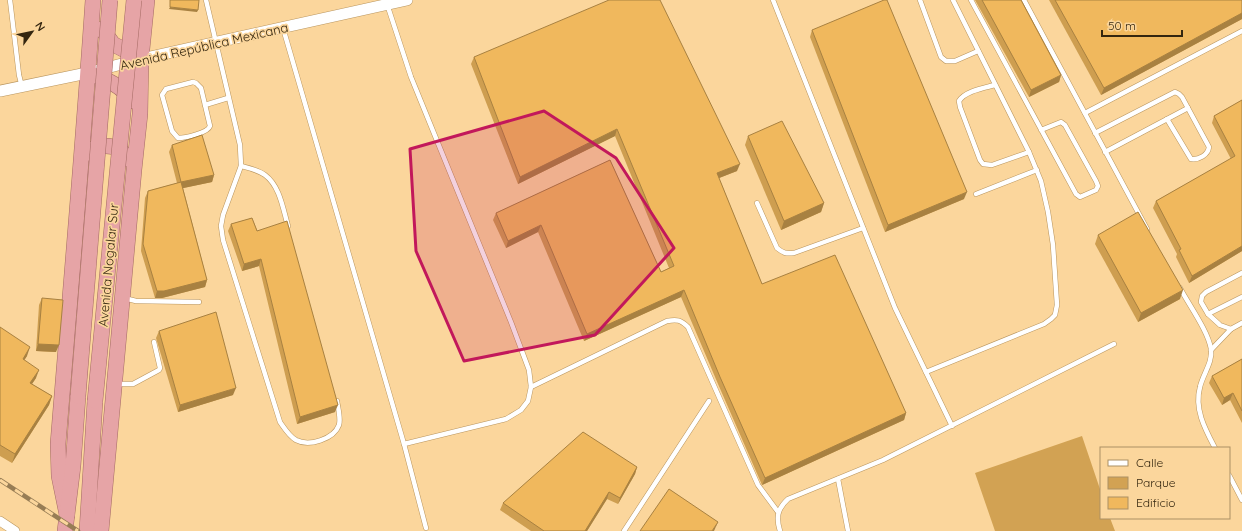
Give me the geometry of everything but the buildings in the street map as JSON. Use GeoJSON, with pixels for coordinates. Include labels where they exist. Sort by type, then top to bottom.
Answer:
{"type":"FeatureCollection","features":[{"type":"Feature","properties":{"kind":"highway","name":"Avenida Nogalar Sur"},"geometry":{"type":"LineString","coordinates":[[65,531],[73,466],[110,0]]}},
{"type":"Feature","properties":{"kind":"highway","name":"Avenida Nogalar Sur"},"geometry":{"type":"LineString","coordinates":[[87,531],[95,401],[134,0]]}},
{"type":"Feature","properties":{"kind":"highway"},"geometry":{"type":"LineString","coordinates":[[101,531],[140,114],[141,59],[147,0]]}},
{"type":"Feature","properties":{"kind":"highway"},"geometry":{"type":"LineString","coordinates":[[93,5],[103,31],[113,44],[141,59]]}},
{"type":"Feature","properties":{"kind":"highway"},"geometry":{"type":"LineString","coordinates":[[67,515],[60,476],[58,444],[93,5]]}},
{"type":"Feature","properties":{"kind":"highway"},"geometry":{"type":"LineString","coordinates":[[87,73],[102,78],[122,89],[129,96],[140,114]]}},
{"type":"Feature","properties":{"kind":"highway"},"geometry":{"type":"LineString","coordinates":[[82,158],[90,150],[104,146],[111,146],[119,149],[123,153],[134,170]]}},
{"type":"Feature","properties":{"kind":"street","name":"Avenida República Mexicana"},"geometry":{"type":"LineString","coordinates":[[0,91],[87,73],[215,42],[407,0]]}},
{"type":"Feature","properties":{"kind":"street"},"geometry":{"type":"LineString","coordinates":[[0,521],[15,531]]}},
{"type":"Feature","properties":{"kind":"lane"},"geometry":{"type":"LineString","coordinates":[[10,0],[19,75],[22,87]]}},
{"type":"Feature","properties":{"kind":"lane"},"geometry":{"type":"LineString","coordinates":[[206,0],[240,145],[241,166],[228,201],[221,226],[280,422],[287,434],[297,441],[307,442],[323,439],[334,433],[339,424],[339,413],[335,394]]}},
{"type":"Feature","properties":{"kind":"lane"},"geometry":{"type":"LineString","coordinates":[[773,0],[895,308],[952,426]]}},
{"type":"Feature","properties":{"kind":"lane"},"geometry":{"type":"LineString","coordinates":[[920,0],[942,57],[946,61],[955,61],[978,51]]}},
{"type":"Feature","properties":{"kind":"lane"},"geometry":{"type":"LineString","coordinates":[[926,372],[1044,324],[1055,315],[1058,305],[1053,245],[1048,212],[1037,170],[953,0]]}},
{"type":"Feature","properties":{"kind":"lane"},"geometry":{"type":"LineString","coordinates":[[971,0],[1041,130],[1076,194],[1080,197],[1096,190],[1098,186],[1065,125],[1061,122],[1041,130]]}},
{"type":"Feature","properties":{"kind":"lane"},"geometry":{"type":"LineString","coordinates":[[1024,0],[1149,232]]}},
{"type":"Feature","properties":{"kind":"lane"},"geometry":{"type":"LineString","coordinates":[[387,4],[411,77],[513,329],[528,370],[531,387],[528,401],[521,410],[506,419],[404,444]]}},
{"type":"Feature","properties":{"kind":"lane"},"geometry":{"type":"LineString","coordinates":[[283,28],[404,444],[426,528]]}},
{"type":"Feature","properties":{"kind":"lane"},"geometry":{"type":"LineString","coordinates":[[1085,113],[1242,31]]}},
{"type":"Feature","properties":{"kind":"lane"},"geometry":{"type":"LineString","coordinates":[[196,83],[201,88],[205,105],[210,129],[206,132],[178,138],[172,131],[162,95],[166,89],[196,83]]}},
{"type":"Feature","properties":{"kind":"lane"},"geometry":{"type":"LineString","coordinates":[[995,85],[966,94],[961,97],[959,101],[980,160],[983,164],[992,165],[1029,152]]}},
{"type":"Feature","properties":{"kind":"lane"},"geometry":{"type":"LineString","coordinates":[[1095,133],[1175,92],[1182,97],[1209,147],[1208,152],[1195,160],[1191,159],[1167,119]]}},
{"type":"Feature","properties":{"kind":"lane"},"geometry":{"type":"LineString","coordinates":[[205,105],[228,98]]}},
{"type":"Feature","properties":{"kind":"lane"},"geometry":{"type":"LineString","coordinates":[[1105,152],[1188,108]]}},
{"type":"Feature","properties":{"kind":"lane"},"geometry":{"type":"LineString","coordinates":[[241,166],[256,171],[265,176],[272,183],[279,195],[290,233]]}},
{"type":"Feature","properties":{"kind":"lane"},"geometry":{"type":"LineString","coordinates":[[976,194],[1037,170]]}},
{"type":"Feature","properties":{"kind":"lane"},"geometry":{"type":"LineString","coordinates":[[757,203],[777,248],[787,254],[794,253],[863,228]]}},
{"type":"Feature","properties":{"kind":"lane"},"geometry":{"type":"LineString","coordinates":[[1231,329],[1220,325],[1208,314],[1201,302],[1202,296],[1206,292],[1242,273]]}},
{"type":"Feature","properties":{"kind":"lane"},"geometry":{"type":"LineString","coordinates":[[1176,280],[1203,329],[1211,350],[1209,362],[1200,386],[1198,398],[1199,412],[1206,431],[1214,447]]}},
{"type":"Feature","properties":{"kind":"lane"},"geometry":{"type":"LineString","coordinates":[[1208,314],[1242,297]]}},
{"type":"Feature","properties":{"kind":"lane"},"geometry":{"type":"LineString","coordinates":[[122,298],[136,301],[199,302]]}},
{"type":"Feature","properties":{"kind":"lane"},"geometry":{"type":"LineString","coordinates":[[531,387],[667,321],[675,319],[682,321],[688,327],[758,485],[778,512]]}},
{"type":"Feature","properties":{"kind":"lane"},"geometry":{"type":"LineString","coordinates":[[1211,350],[1231,329],[1242,323]]}},
{"type":"Feature","properties":{"kind":"lane"},"geometry":{"type":"LineString","coordinates":[[114,384],[134,384],[159,370],[160,368],[154,342]]}},
{"type":"Feature","properties":{"kind":"lane"},"geometry":{"type":"LineString","coordinates":[[780,531],[777,521],[778,512],[782,505],[788,500],[883,460],[1114,344]]}},
{"type":"Feature","properties":{"kind":"lane"},"geometry":{"type":"LineString","coordinates":[[624,531],[709,401]]}},
{"type":"Feature","properties":{"kind":"lane"},"geometry":{"type":"LineString","coordinates":[[1230,478],[1242,500]]}},
{"type":"Feature","properties":{"kind":"lane"},"geometry":{"type":"LineString","coordinates":[[838,479],[848,531]]}},
{"type":"Feature","properties":{"kind":"highlighted area"},"geometry":{"type":"Polygon","coordinates":[[[544,111],[616,158],[674,248],[595,335],[464,361],[416,251],[410,149],[544,111]]]}},
{"type":"Feature","properties":{"kind":"green space"},"geometry":{"type":"Polygon","coordinates":[[[1082,436],[1100,489],[1100,519],[1110,519],[1115,531],[995,531],[975,473],[1082,436]]]}},
{"type":"Feature","properties":{"kind":"railway"},"geometry":{"type":"LineString","coordinates":[[0,480],[78,531]]}}]}
